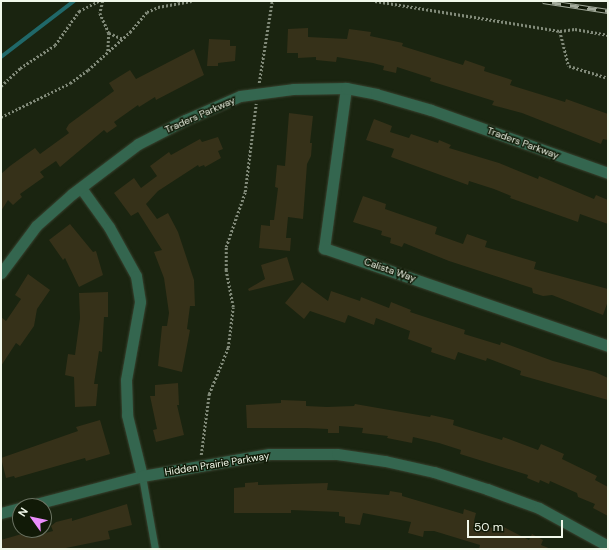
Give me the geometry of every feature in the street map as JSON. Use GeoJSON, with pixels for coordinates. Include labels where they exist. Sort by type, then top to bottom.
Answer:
{"type":"FeatureCollection","features":[{"type":"Feature","properties":{"kind":"street","name":"Traders Parkway"},"geometry":{"type":"LineString","coordinates":[[1,273],[36,226],[81,188],[138,144],[185,120],[240,96],[293,88],[346,88],[431,110],[608,173]]}},
{"type":"Feature","properties":{"kind":"street","name":"Calista Way"},"geometry":{"type":"LineString","coordinates":[[346,88],[324,248],[608,346]]}},
{"type":"Feature","properties":{"kind":"street"},"geometry":{"type":"LineString","coordinates":[[81,188],[109,226],[136,276],[140,302],[126,380],[127,415],[142,476]]}},
{"type":"Feature","properties":{"kind":"street","name":"Hidden Prairie Parkway"},"geometry":{"type":"LineString","coordinates":[[52,500],[142,476],[269,454],[337,454],[384,461],[434,472],[539,508],[608,546]]}},
{"type":"Feature","properties":{"kind":"street"},"geometry":{"type":"LineString","coordinates":[[1,513],[12,510]]}},
{"type":"Feature","properties":{"kind":"lane"},"geometry":{"type":"LineString","coordinates":[[142,476],[155,549]]}},
{"type":"Feature","properties":{"kind":"path"},"geometry":{"type":"LineString","coordinates":[[1,86],[20,68],[55,45],[79,11],[99,1]]}},
{"type":"Feature","properties":{"kind":"path"},"geometry":{"type":"LineString","coordinates":[[102,1],[100,13],[109,33],[108,52]]}},
{"type":"Feature","properties":{"kind":"path"},"geometry":{"type":"LineString","coordinates":[[1,117],[70,83],[123,39],[147,12],[158,7],[191,1]]}},
{"type":"Feature","properties":{"kind":"path"},"geometry":{"type":"LineString","coordinates":[[199,466],[210,394],[228,348],[233,307],[226,270],[226,247],[245,192],[252,124],[272,1]]}},
{"type":"Feature","properties":{"kind":"path"},"geometry":{"type":"LineString","coordinates":[[375,1],[560,31],[575,29],[608,35]]}},
{"type":"Feature","properties":{"kind":"path"},"geometry":{"type":"LineString","coordinates":[[560,31],[569,66],[608,78]]}},
{"type":"Feature","properties":{"kind":"path"},"geometry":{"type":"LineString","coordinates":[[109,33],[123,39]]}},
{"type":"Feature","properties":{"kind":"building"},"geometry":{"type":"Polygon","coordinates":[[[308,28],[308,37],[347,39],[349,29],[371,32],[370,36],[403,43],[402,46],[463,65],[465,60],[485,67],[484,71],[512,80],[510,85],[565,102],[566,99],[608,114],[608,140],[603,139],[601,144],[522,113],[492,105],[494,101],[430,81],[431,78],[397,67],[396,73],[383,70],[384,66],[373,63],[337,57],[336,62],[316,60],[316,57],[298,58],[298,53],[287,53],[288,29],[308,28]]]}},
{"type":"Feature","properties":{"kind":"building"},"geometry":{"type":"Polygon","coordinates":[[[209,39],[230,40],[230,46],[236,46],[235,61],[218,63],[218,66],[207,66],[209,39]]]}},
{"type":"Feature","properties":{"kind":"building"},"geometry":{"type":"Polygon","coordinates":[[[194,49],[204,75],[156,100],[155,97],[139,107],[138,105],[114,122],[117,126],[107,133],[104,130],[60,167],[56,161],[40,172],[44,177],[20,194],[22,197],[13,205],[8,200],[1,211],[1,174],[10,166],[35,148],[40,154],[69,133],[66,129],[69,124],[114,91],[109,83],[130,70],[136,79],[194,49]]]}},
{"type":"Feature","properties":{"kind":"building"},"geometry":{"type":"Polygon","coordinates":[[[289,113],[313,116],[310,143],[312,143],[311,156],[307,164],[303,219],[288,217],[286,238],[291,238],[290,251],[259,248],[261,225],[270,226],[270,220],[274,220],[278,188],[275,187],[277,165],[285,166],[289,113]]]}},
{"type":"Feature","properties":{"kind":"building"},"geometry":{"type":"Polygon","coordinates":[[[374,119],[392,126],[390,132],[409,138],[411,134],[438,143],[439,140],[451,145],[449,148],[499,163],[538,179],[539,176],[594,199],[596,195],[608,200],[608,224],[580,214],[578,222],[510,198],[511,196],[494,189],[469,181],[468,185],[391,157],[394,149],[366,140],[374,119]]]}},
{"type":"Feature","properties":{"kind":"building"},"geometry":{"type":"Polygon","coordinates":[[[218,137],[223,149],[218,151],[221,158],[205,167],[204,165],[199,167],[198,165],[158,191],[146,204],[157,219],[168,213],[178,232],[194,280],[195,306],[190,306],[187,329],[190,330],[182,372],[158,366],[162,326],[167,326],[169,313],[164,278],[154,252],[162,250],[138,212],[131,216],[114,193],[134,178],[141,188],[157,176],[150,166],[169,152],[171,155],[200,139],[202,142],[218,137]]]}},
{"type":"Feature","properties":{"kind":"building"},"geometry":{"type":"Polygon","coordinates":[[[363,196],[386,204],[385,209],[437,227],[435,234],[463,244],[467,234],[487,241],[485,247],[536,262],[534,269],[608,289],[608,301],[603,315],[552,295],[543,296],[533,293],[532,288],[449,261],[404,243],[402,247],[390,243],[391,238],[381,235],[382,231],[353,222],[363,196]]]}},
{"type":"Feature","properties":{"kind":"building"},"geometry":{"type":"Polygon","coordinates":[[[70,224],[93,252],[96,251],[103,275],[79,287],[65,258],[63,260],[49,240],[70,224]]]}},
{"type":"Feature","properties":{"kind":"building"},"geometry":{"type":"Polygon","coordinates":[[[287,257],[294,280],[249,291],[248,289],[265,279],[261,265],[287,257]]]}},
{"type":"Feature","properties":{"kind":"building"},"geometry":{"type":"Polygon","coordinates":[[[28,274],[50,290],[37,309],[34,326],[20,346],[16,343],[1,366],[1,317],[6,321],[21,299],[15,295],[28,274]]]}},
{"type":"Feature","properties":{"kind":"building"},"geometry":{"type":"Polygon","coordinates":[[[302,282],[328,301],[331,291],[360,301],[361,297],[389,308],[391,302],[411,310],[410,312],[465,330],[464,334],[500,345],[501,342],[553,361],[595,372],[608,378],[608,400],[520,375],[521,371],[487,358],[486,361],[458,352],[455,360],[431,352],[432,348],[408,339],[410,331],[376,318],[374,325],[348,315],[345,323],[310,311],[304,319],[285,303],[302,282]]]}},
{"type":"Feature","properties":{"kind":"building"},"geometry":{"type":"Polygon","coordinates":[[[108,292],[108,317],[104,317],[102,352],[99,351],[94,384],[98,384],[96,406],[75,407],[74,377],[65,375],[68,354],[75,355],[80,318],[79,293],[108,292]]]}},
{"type":"Feature","properties":{"kind":"building"},"geometry":{"type":"Polygon","coordinates":[[[178,383],[179,405],[177,405],[184,435],[156,442],[153,430],[157,429],[150,396],[155,396],[155,385],[178,383]]]}},
{"type":"Feature","properties":{"kind":"building"},"geometry":{"type":"Polygon","coordinates":[[[281,400],[306,401],[306,406],[354,406],[355,404],[430,417],[431,415],[454,420],[453,425],[502,440],[503,437],[538,450],[541,444],[564,454],[562,459],[597,476],[595,480],[608,487],[608,516],[593,508],[595,504],[578,497],[577,493],[550,481],[549,484],[540,480],[539,483],[527,478],[528,475],[460,454],[461,450],[439,443],[413,437],[412,443],[387,438],[388,436],[362,433],[363,428],[339,426],[339,433],[328,433],[328,429],[247,428],[246,405],[281,403],[281,400]]]}},
{"type":"Feature","properties":{"kind":"building"},"geometry":{"type":"Polygon","coordinates":[[[100,420],[110,454],[86,461],[85,458],[15,478],[14,476],[6,478],[1,458],[78,431],[76,427],[100,420]]]}},
{"type":"Feature","properties":{"kind":"building"},"geometry":{"type":"Polygon","coordinates":[[[258,482],[258,485],[328,483],[327,490],[389,495],[390,491],[402,493],[402,496],[463,514],[464,509],[476,513],[474,521],[498,530],[500,525],[529,540],[532,534],[543,540],[541,545],[551,549],[479,549],[480,545],[434,531],[424,531],[423,537],[408,533],[411,522],[363,513],[360,525],[345,523],[345,517],[339,516],[339,512],[291,510],[291,513],[234,513],[234,488],[245,487],[245,483],[258,482]]]}},
{"type":"Feature","properties":{"kind":"building"},"geometry":{"type":"Polygon","coordinates":[[[127,504],[132,525],[108,531],[110,539],[61,549],[1,549],[1,540],[12,537],[52,538],[52,525],[56,522],[72,518],[72,521],[127,504]]]}},
{"type":"Feature","properties":{"kind":"waterway"},"geometry":{"type":"LineString","coordinates":[[1,57],[74,1]]}},
{"type":"Feature","properties":{"kind":"railway"},"geometry":{"type":"LineString","coordinates":[[543,1],[608,11]]}}]}
